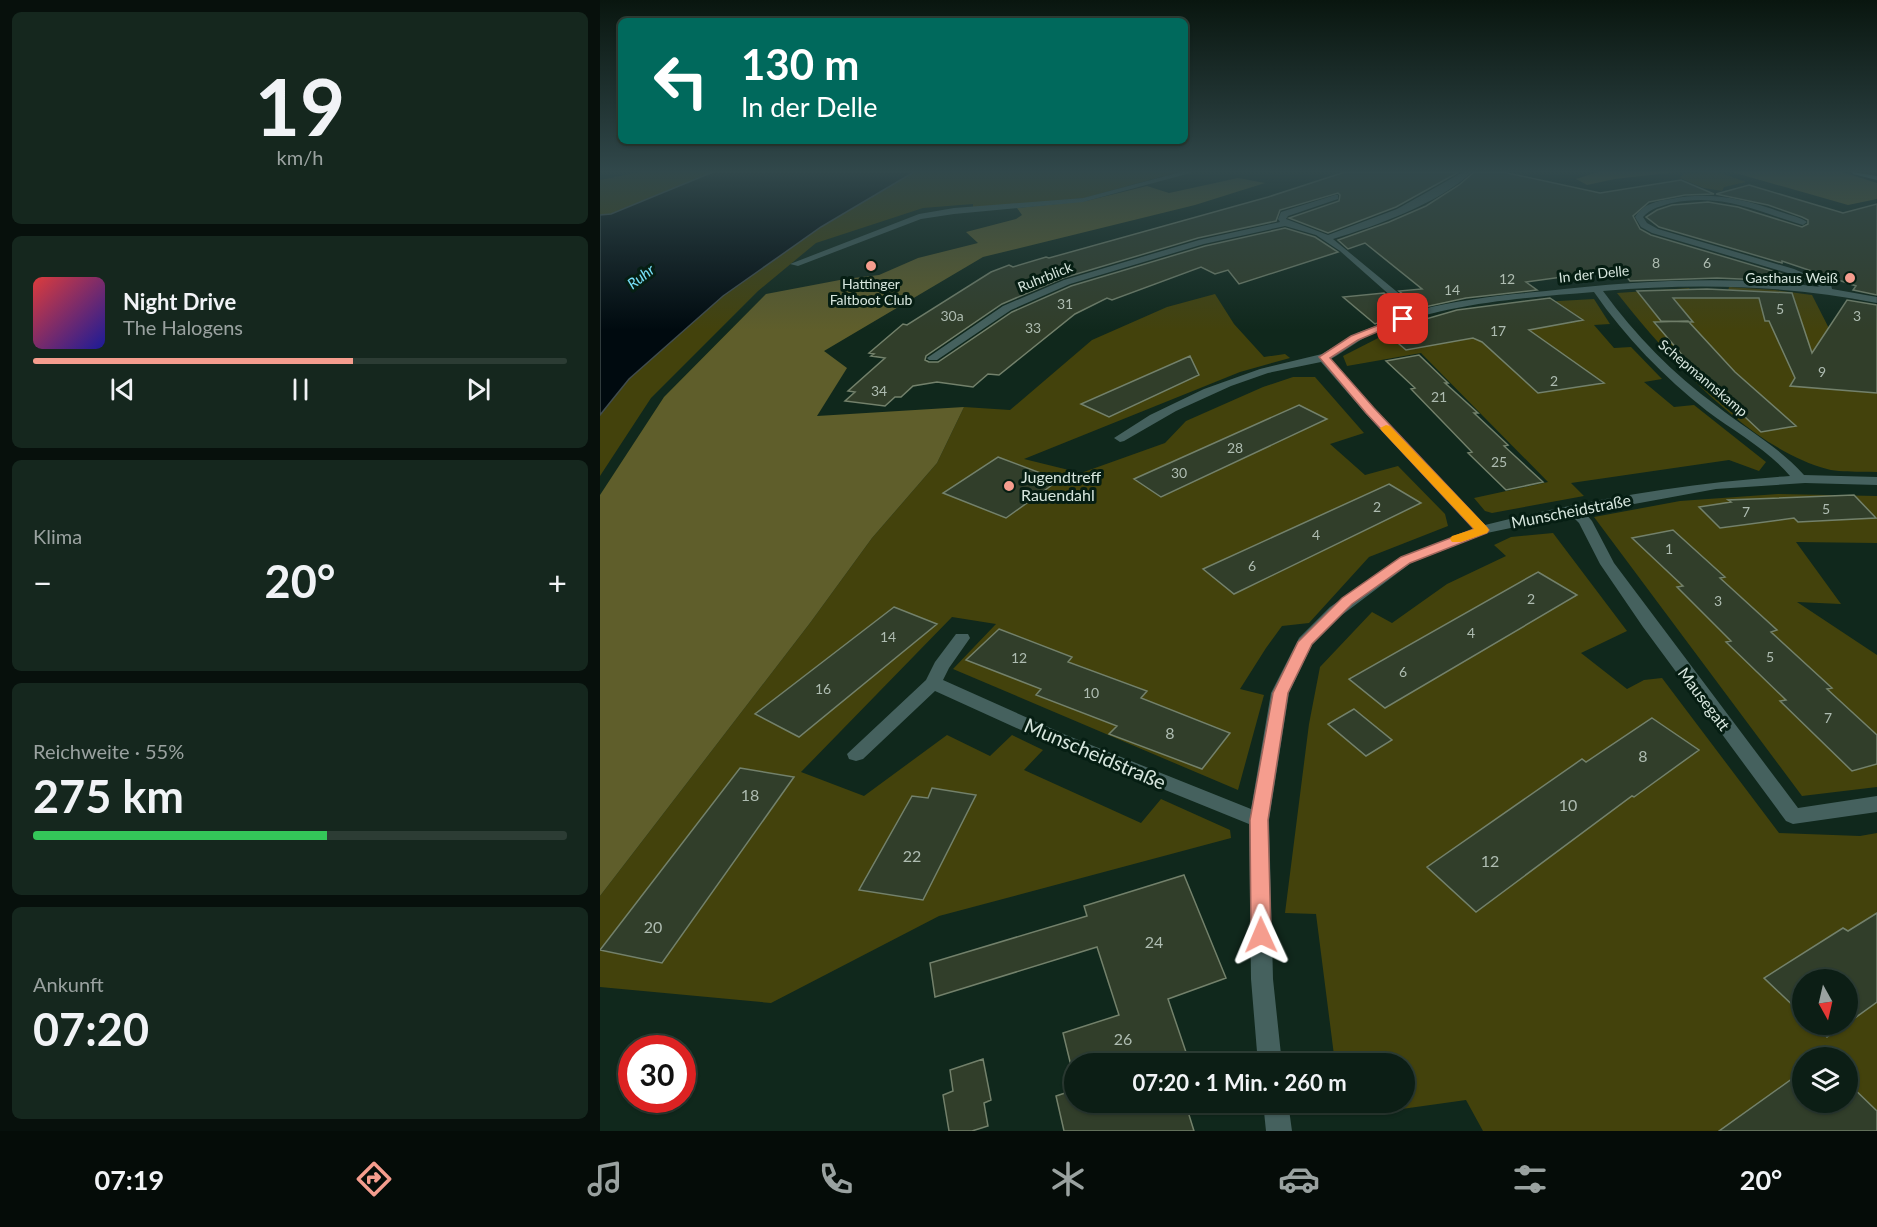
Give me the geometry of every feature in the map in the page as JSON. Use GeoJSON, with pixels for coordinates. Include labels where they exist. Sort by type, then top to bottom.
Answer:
{"type":"FeatureCollection","features":[{"type":"Feature","properties":{"kind":"street"},"geometry":{"type":"LineString","coordinates":[[795,264],[898,225]]}},
{"type":"Feature","properties":{"kind":"street","name":"Ruhrblick"},"geometry":{"type":"LineString","coordinates":[[933,358],[1007,308],[1067,282],[1188,246],[1277,225]]}},
{"type":"Feature","properties":{"kind":"street"},"geometry":{"type":"LineString","coordinates":[[1290,225],[1326,238],[1357,260],[1418,314]]}},
{"type":"Feature","properties":{"kind":"street"},"geometry":{"type":"LineString","coordinates":[[1326,238],[1366,225]]}},
{"type":"Feature","properties":{"kind":"street"},"geometry":{"type":"LineString","coordinates":[[1644,225],[1655,231],[1791,271],[1821,282],[1829,287],[1829,291]]}},
{"type":"Feature","properties":{"kind":"street","name":"In der Delle"},"geometry":{"type":"LineString","coordinates":[[1120,438],[1154,416],[1252,375],[1324,357],[1374,328],[1418,314],[1504,298],[1596,288],[1711,282],[1782,285],[1877,300]]}},
{"type":"Feature","properties":{"kind":"street","name":"Schepmannskamp"},"geometry":{"type":"LineString","coordinates":[[1596,288],[1618,319],[1662,366],[1711,408],[1789,464],[1801,480]]}},
{"type":"Feature","properties":{"kind":"street"},"geometry":{"type":"LineString","coordinates":[[1324,357],[1377,418],[1482,530]]}},
{"type":"Feature","properties":{"kind":"street","name":"Munscheidstraße"},"geometry":{"type":"LineString","coordinates":[[1269,1053],[1262,979],[1259,820],[1280,693],[1305,642],[1347,601],[1406,560],[1482,530],[1573,509],[1716,485],[1801,480],[1877,481]]}},
{"type":"Feature","properties":{"kind":"street","name":"Mausegatt"},"geometry":{"type":"LineString","coordinates":[[1573,509],[1585,521],[1606,564],[1793,816],[1877,804]]}},
{"type":"Feature","properties":{"kind":"street"},"geometry":{"type":"LineString","coordinates":[[856,754],[933,682],[941,666],[962,638]]}},
{"type":"Feature","properties":{"kind":"street","name":"Munscheidstraße"},"geometry":{"type":"LineString","coordinates":[[933,682],[1060,740],[1259,820]]}},
{"type":"Feature","properties":{"kind":"street"},"geometry":{"type":"LineString","coordinates":[[1277,1113],[1279,1131]]}},
{"type":"Feature","properties":{"kind":"shaded area"},"geometry":{"type":"Polygon","coordinates":[[[824,225],[872,225],[816,243],[758,291],[651,398],[600,476],[600,415],[629,379],[721,296],[824,225]]]}},
{"type":"Feature","properties":{"kind":"shaded area"},"geometry":{"type":"Polygon","coordinates":[[[994,225],[1114,225],[983,257],[824,351],[847,368],[817,416],[964,407],[937,463],[872,538],[810,623],[600,896],[600,495],[664,397],[766,294],[879,275],[918,258],[978,243],[966,232],[994,225]]]}},
{"type":"Feature","properties":{"kind":"shaded area"},"geometry":{"type":"Polygon","coordinates":[[[1729,287],[1812,295],[1841,352],[1877,387],[1877,472],[1827,469],[1797,458],[1768,441],[1739,420],[1684,370],[1617,293],[1689,288],[1697,298],[1733,298],[1728,291],[1729,287]]]}},
{"type":"Feature","properties":{"kind":"shaded area"},"geometry":{"type":"Polygon","coordinates":[[[1215,294],[1234,324],[1264,357],[1285,354],[1290,358],[1240,372],[1024,459],[1081,473],[1165,443],[1186,421],[1263,387],[1293,377],[1315,377],[1364,433],[1330,444],[1365,475],[1398,466],[1445,514],[1448,526],[1369,557],[1309,623],[1282,626],[1240,689],[1264,695],[1238,790],[953,669],[996,624],[952,617],[801,772],[864,796],[947,735],[990,756],[1012,735],[1043,750],[1024,770],[1141,823],[1161,799],[1230,830],[1231,838],[939,916],[771,1003],[600,987],[600,896],[810,623],[872,538],[937,463],[964,407],[1010,410],[1092,340],[1167,307],[1215,294]]]}},
{"type":"Feature","properties":{"kind":"shaded area"},"geometry":{"type":"Polygon","coordinates":[[[1594,299],[1610,324],[1594,325],[1614,348],[1631,347],[1662,379],[1644,382],[1674,407],[1694,405],[1766,462],[1759,471],[1729,460],[1571,483],[1584,496],[1492,513],[1485,511],[1474,498],[1548,482],[1421,353],[1347,366],[1343,356],[1386,334],[1406,350],[1459,340],[1523,303],[1594,299]]]}},
{"type":"Feature","properties":{"kind":"shaded area"},"geometry":{"type":"Polygon","coordinates":[[[1778,494],[1877,496],[1877,543],[1796,542],[1841,604],[1797,602],[1877,655],[1877,787],[1802,796],[1594,517],[1680,501],[1778,494]]]}},
{"type":"Feature","properties":{"kind":"shaded area"},"geometry":{"type":"Polygon","coordinates":[[[1553,533],[1627,631],[1581,653],[1627,689],[1644,680],[1662,678],[1779,833],[1860,836],[1877,833],[1877,1131],[1483,1131],[1466,1100],[1415,1107],[1415,1053],[1334,1053],[1316,914],[1285,913],[1309,724],[1320,667],[1372,612],[1392,623],[1447,584],[1506,556],[1494,545],[1511,537],[1553,533]]]}},
{"type":"Feature","properties":{"kind":"water","name":"Ruhr"},"geometry":{"type":"Polygon","coordinates":[[[600,225],[825,225],[723,296],[629,379],[600,415],[600,225]]]}},
{"type":"Feature","properties":{"kind":"building"},"geometry":{"type":"Polygon","coordinates":[[[1168,225],[1259,225],[1198,238],[1063,278],[1002,304],[926,356],[925,360],[938,362],[1012,312],[1071,286],[1205,246],[1285,228],[1315,237],[1338,252],[1239,284],[1228,270],[1215,274],[1201,267],[1112,300],[1107,298],[1075,314],[999,375],[988,374],[973,387],[937,382],[913,386],[901,397],[895,397],[885,406],[845,401],[855,392],[848,391],[885,358],[871,356],[874,354],[869,353],[903,324],[907,325],[991,272],[1009,265],[1013,267],[1168,225]]]}},
{"type":"Feature","properties":{"kind":"building"},"geometry":{"type":"Polygon","coordinates":[[[1307,225],[1349,225],[1328,233],[1307,225]]]}},
{"type":"Feature","properties":{"kind":"building"},"geometry":{"type":"Polygon","coordinates":[[[1381,225],[1638,225],[1640,229],[1651,235],[1786,275],[1788,281],[1717,278],[1630,281],[1620,269],[1526,282],[1537,290],[1466,298],[1420,308],[1399,291],[1422,289],[1365,243],[1348,249],[1338,240],[1381,225]]]}},
{"type":"Feature","properties":{"kind":"building"},"geometry":{"type":"Polygon","coordinates":[[[1656,225],[1795,225],[1802,227],[1806,225],[1877,225],[1877,295],[1853,290],[1856,286],[1782,261],[1782,263],[1656,225]]]}},
{"type":"Feature","properties":{"kind":"building"},"geometry":{"type":"Polygon","coordinates":[[[1707,289],[1792,293],[1812,353],[1847,300],[1877,305],[1877,393],[1790,386],[1795,378],[1769,321],[1765,321],[1759,298],[1673,298],[1693,322],[1661,321],[1637,291],[1707,289]]]}},
{"type":"Feature","properties":{"kind":"building"},"geometry":{"type":"Polygon","coordinates":[[[1384,293],[1406,312],[1375,324],[1343,297],[1384,293]]]}},
{"type":"Feature","properties":{"kind":"building"},"geometry":{"type":"Polygon","coordinates":[[[1550,298],[1583,320],[1529,330],[1604,383],[1538,393],[1482,342],[1473,338],[1406,350],[1384,331],[1457,310],[1550,298]]]}},
{"type":"Feature","properties":{"kind":"building"},"geometry":{"type":"Polygon","coordinates":[[[1688,321],[1735,372],[1796,426],[1761,432],[1695,370],[1654,322],[1688,321]]]}},
{"type":"Feature","properties":{"kind":"building"},"geometry":{"type":"Polygon","coordinates":[[[1419,355],[1508,445],[1504,446],[1543,482],[1506,490],[1468,453],[1472,452],[1411,389],[1415,388],[1386,361],[1419,355]]]}},
{"type":"Feature","properties":{"kind":"building"},"geometry":{"type":"Polygon","coordinates":[[[1190,356],[1199,375],[1109,417],[1081,404],[1190,356]]]}},
{"type":"Feature","properties":{"kind":"building"},"geometry":{"type":"Polygon","coordinates":[[[1299,405],[1327,419],[1161,497],[1134,479],[1299,405]]]}},
{"type":"Feature","properties":{"kind":"building"},"geometry":{"type":"Polygon","coordinates":[[[998,457],[1059,480],[1006,518],[943,493],[998,457]]]}},
{"type":"Feature","properties":{"kind":"building"},"geometry":{"type":"Polygon","coordinates":[[[1389,484],[1421,503],[1234,594],[1203,569],[1389,484]]]}},
{"type":"Feature","properties":{"kind":"building"},"geometry":{"type":"Polygon","coordinates":[[[1854,495],[1876,518],[1798,522],[1794,518],[1720,528],[1699,507],[1731,502],[1728,500],[1854,495]]]}},
{"type":"Feature","properties":{"kind":"building"},"geometry":{"type":"Polygon","coordinates":[[[1673,530],[1725,577],[1720,578],[1777,630],[1771,632],[1832,688],[1827,689],[1877,735],[1877,764],[1852,771],[1780,701],[1786,700],[1726,642],[1731,641],[1677,587],[1683,586],[1632,538],[1673,530]]]}},
{"type":"Feature","properties":{"kind":"building"},"geometry":{"type":"Polygon","coordinates":[[[1538,572],[1577,595],[1385,708],[1349,679],[1538,572]]]}},
{"type":"Feature","properties":{"kind":"building"},"geometry":{"type":"Polygon","coordinates":[[[894,607],[937,624],[799,737],[755,714],[894,607]]]}},
{"type":"Feature","properties":{"kind":"building"},"geometry":{"type":"Polygon","coordinates":[[[999,629],[1072,657],[1068,662],[1147,691],[1141,698],[1230,733],[1202,769],[1109,734],[1117,726],[1036,695],[1041,689],[966,660],[999,629]]]}},
{"type":"Feature","properties":{"kind":"building"},"geometry":{"type":"Polygon","coordinates":[[[1354,709],[1392,740],[1366,756],[1328,724],[1354,709]]]}},
{"type":"Feature","properties":{"kind":"building"},"geometry":{"type":"Polygon","coordinates":[[[1652,718],[1699,750],[1634,797],[1632,796],[1476,912],[1427,867],[1582,759],[1586,762],[1652,718]]]}},
{"type":"Feature","properties":{"kind":"building"},"geometry":{"type":"Polygon","coordinates":[[[740,768],[794,777],[662,963],[600,950],[740,768]]]}},
{"type":"Feature","properties":{"kind":"building"},"geometry":{"type":"Polygon","coordinates":[[[932,788],[976,795],[923,900],[859,890],[912,796],[928,798],[932,788]]]}},
{"type":"Feature","properties":{"kind":"building"},"geometry":{"type":"Polygon","coordinates":[[[1184,875],[1226,978],[1168,999],[1186,1053],[1068,1053],[1063,1033],[1119,1015],[1097,947],[935,997],[930,963],[1087,916],[1084,906],[1184,875]]]}},
{"type":"Feature","properties":{"kind":"building"},"geometry":{"type":"Polygon","coordinates":[[[1877,913],[1877,1002],[1858,1016],[1858,969],[1792,969],[1792,1005],[1764,978],[1843,928],[1848,931],[1877,913]]]}},
{"type":"Feature","properties":{"kind":"building"},"geometry":{"type":"Polygon","coordinates":[[[983,1059],[991,1100],[984,1103],[988,1126],[972,1131],[949,1131],[943,1095],[953,1091],[950,1070],[983,1059]]]}},
{"type":"Feature","properties":{"kind":"building"},"geometry":{"type":"Polygon","coordinates":[[[1792,1079],[1792,1113],[1858,1113],[1858,1093],[1877,1111],[1877,1131],[1719,1131],[1792,1079]]]}},
{"type":"Feature","properties":{"kind":"building"},"geometry":{"type":"Polygon","coordinates":[[[1064,1093],[1064,1113],[1188,1113],[1194,1131],[1064,1131],[1056,1096],[1064,1093]]]}},
{"type":"Feature","properties":{"kind":"slow traffic"},"geometry":{"type":"LineString","coordinates":[[1386,428],[1482,530],[1457,539]]}},
{"type":"Feature","properties":{"kind":"place","name":"Hattinger Faltboot Club"},"geometry":{"type":"Point","coordinates":[871,266]}},
{"type":"Feature","properties":{"kind":"place","name":"Gasthaus Weiß"},"geometry":{"type":"Point","coordinates":[1850,278]}},
{"type":"Feature","properties":{"kind":"place","name":"Jugendtreff Rauendahl"},"geometry":{"type":"Point","coordinates":[1009,486]}},
{"type":"Feature","properties":{"kind":"route"},"geometry":{"type":"LineString","coordinates":[[1261,935],[1259,820],[1280,693],[1305,642],[1347,601],[1406,560],[1482,530],[1370,411],[1324,357],[1374,328],[1403,319]]}}]}
